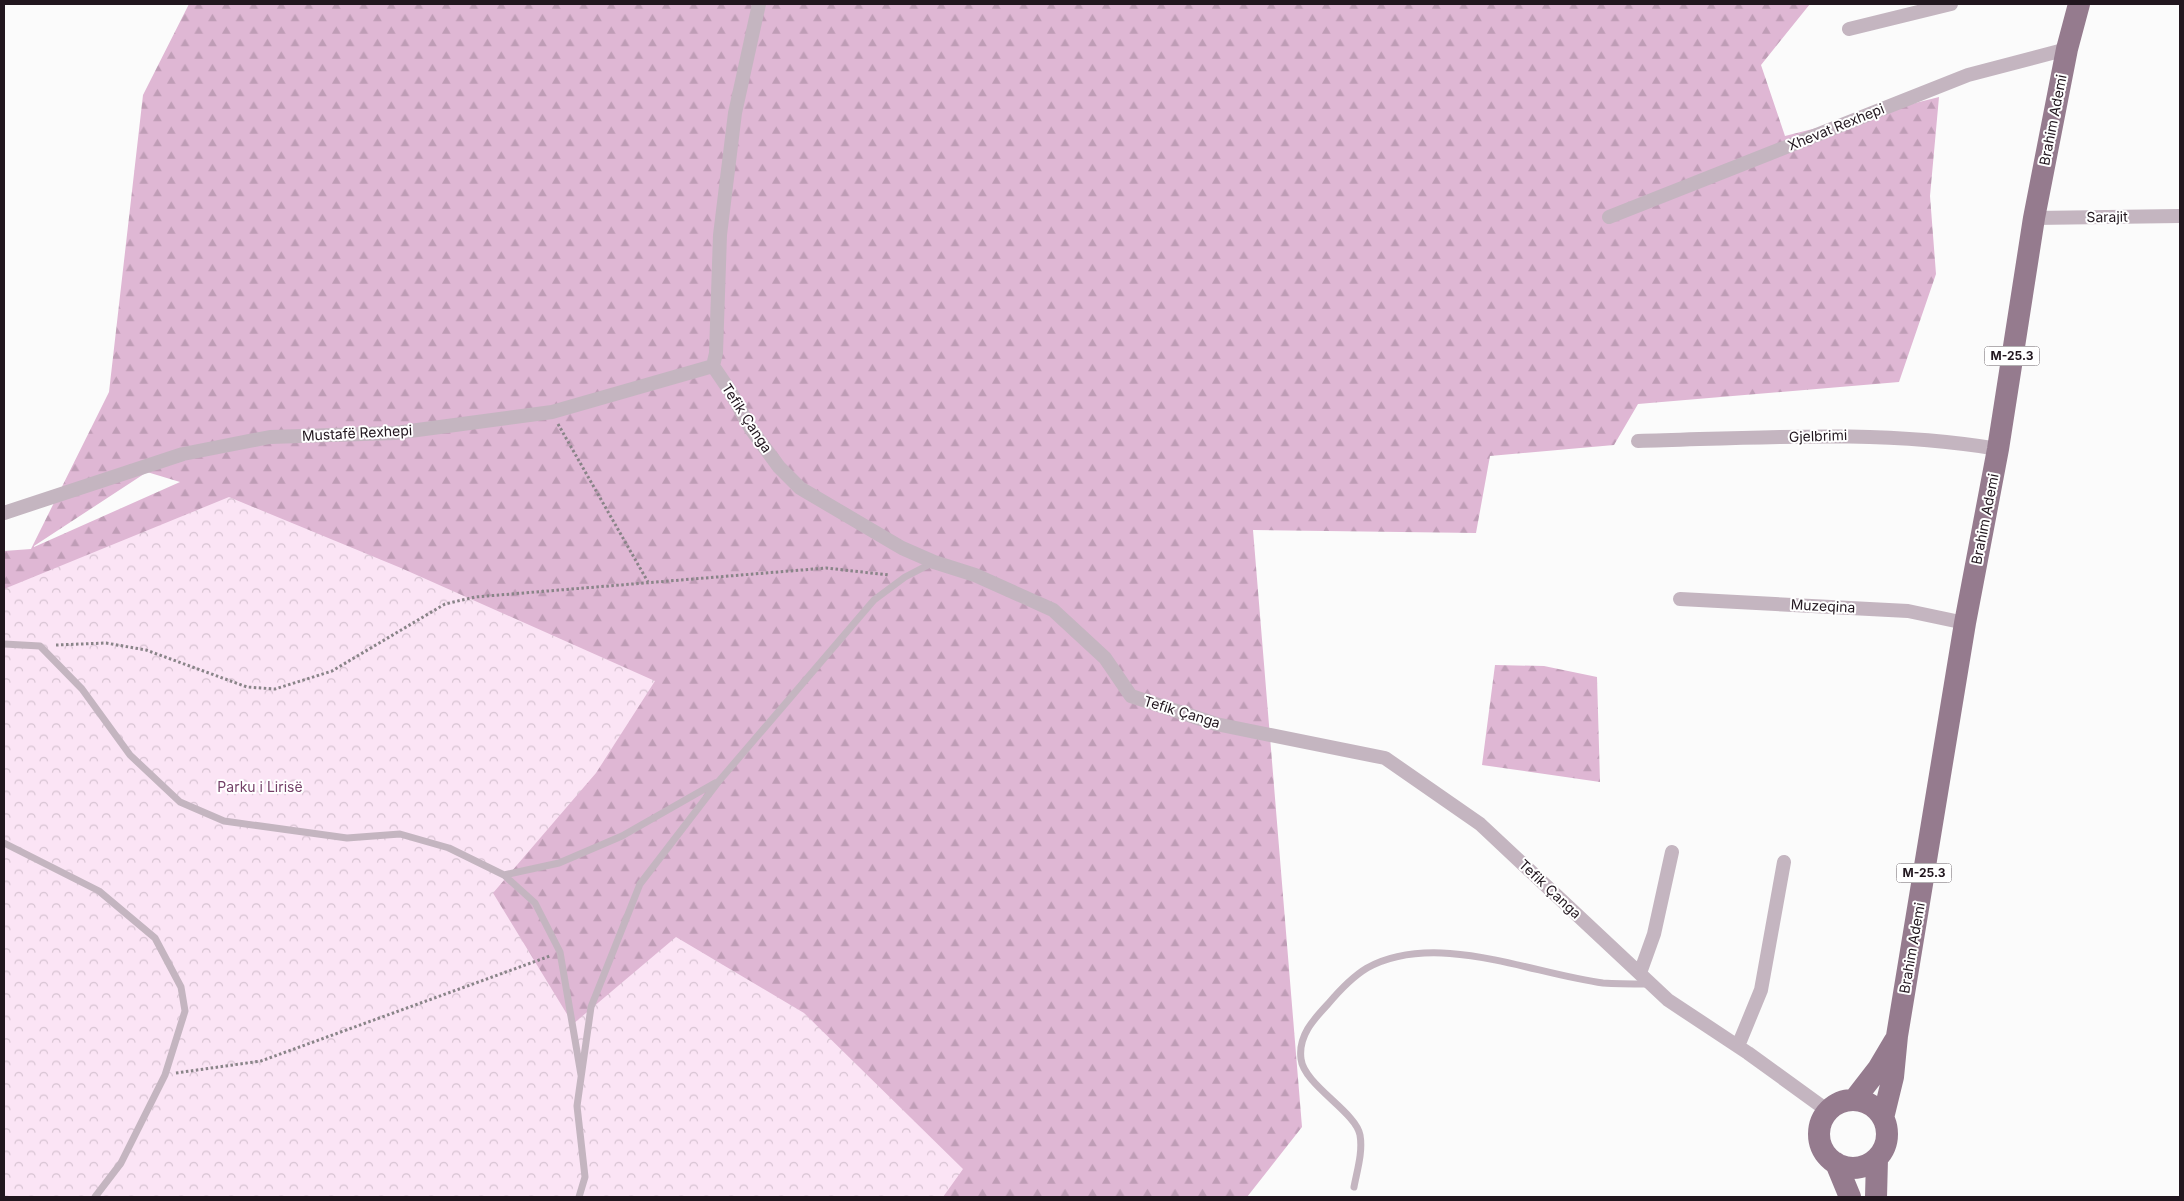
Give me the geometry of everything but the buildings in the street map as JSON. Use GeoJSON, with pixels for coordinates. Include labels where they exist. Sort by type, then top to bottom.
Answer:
{"type":"FeatureCollection","features":[{"type":"Feature","properties":{"kind":"main road","name":"Brahim Ademi"},"geometry":{"type":"LineString","coordinates":[[1883,1118],[1893,1077],[1897,1036],[1965,623],[1998,449],[2034,218],[2067,49],[2079,4]]}},
{"type":"Feature","properties":{"kind":"main road","name":"Brahim Ademi"},"geometry":{"type":"LineString","coordinates":[[1854,1100],[1878,1069],[1897,1036]]}},
{"type":"Feature","properties":{"kind":"main road"},"geometry":{"type":"LineString","coordinates":[[1836,1163],[1854,1168],[1863,1166],[1882,1152],[1887,1137],[1883,1118],[1869,1104],[1854,1100],[1838,1103],[1828,1111],[1822,1120],[1819,1136],[1825,1152],[1836,1163],[1850,1197]]}},
{"type":"Feature","properties":{"kind":"main road"},"geometry":{"type":"LineString","coordinates":[[1876,1158],[1876,1197]]}},
{"type":"Feature","properties":{"kind":"street"},"geometry":{"type":"LineString","coordinates":[[713,366],[716,343],[720,235],[730,150],[735,113],[759,4]]}},
{"type":"Feature","properties":{"kind":"street"},"geometry":{"type":"LineString","coordinates":[[1849,29],[1951,4]]}},
{"type":"Feature","properties":{"kind":"street","name":"Xhevat Rexhepi"},"geometry":{"type":"LineString","coordinates":[[1608,217],[1968,75],[2067,49]]}},
{"type":"Feature","properties":{"kind":"street","name":"Sarajit"},"geometry":{"type":"LineString","coordinates":[[2034,218],[2180,216]]}},
{"type":"Feature","properties":{"kind":"street","name":"Mustafë Rexhepi"},"geometry":{"type":"LineString","coordinates":[[4,514],[183,454],[270,437],[395,433],[552,412],[713,366]]}},
{"type":"Feature","properties":{"kind":"street","name":"Tefik Çanga"},"geometry":{"type":"LineString","coordinates":[[713,366],[730,391],[750,429],[779,467],[800,488],[902,548],[934,562],[975,575],[1053,610],[1105,658],[1131,696],[1216,724],[1386,758],[1480,824],[1668,1000],[1738,1046],[1828,1111]]}},
{"type":"Feature","properties":{"kind":"street","name":"Gjelbrimi"},"geometry":{"type":"LineString","coordinates":[[1638,441],[1852,435],[1969,444],[1998,449]]}},
{"type":"Feature","properties":{"kind":"street","name":"Muzeqina"},"geometry":{"type":"LineString","coordinates":[[1680,599],[1908,611],[1965,623]]}},
{"type":"Feature","properties":{"kind":"street"},"geometry":{"type":"LineString","coordinates":[[1640,973],[1654,934],[1672,852]]}},
{"type":"Feature","properties":{"kind":"street"},"geometry":{"type":"LineString","coordinates":[[1738,1046],[1761,990],[1784,862]]}},
{"type":"Feature","properties":{"kind":"lane"},"geometry":{"type":"LineString","coordinates":[[579,1197],[584,1177],[577,1106],[591,1007],[640,884],[719,781],[874,600],[905,577],[934,562]]}},
{"type":"Feature","properties":{"kind":"lane"},"geometry":{"type":"LineString","coordinates":[[4,644],[40,646],[82,688],[130,755],[180,802],[224,821],[346,838],[400,834],[450,848],[504,875],[535,904],[560,952],[581,1075]]}},
{"type":"Feature","properties":{"kind":"lane"},"geometry":{"type":"LineString","coordinates":[[504,875],[559,862],[622,836],[719,781]]}},
{"type":"Feature","properties":{"kind":"lane"},"geometry":{"type":"LineString","coordinates":[[4,843],[100,891],[154,938],[181,987],[185,1011],[165,1075],[121,1163],[95,1197]]}},
{"type":"Feature","properties":{"kind":"lane"},"geometry":{"type":"LineString","coordinates":[[1354,1187],[1361,1148],[1360,1133],[1314,1081],[1301,1061],[1300,1042],[1316,1017],[1340,990],[1367,968],[1397,958],[1431,953],[1484,957],[1603,982],[1652,984]]}},
{"type":"Feature","properties":{"kind":"path"},"geometry":{"type":"LineString","coordinates":[[552,412],[648,582]]}},
{"type":"Feature","properties":{"kind":"path"},"geometry":{"type":"LineString","coordinates":[[40,646],[106,643],[136,648],[247,687],[275,690],[332,671],[445,604],[475,597],[826,568],[905,577]]}},
{"type":"Feature","properties":{"kind":"path"},"geometry":{"type":"LineString","coordinates":[[165,1075],[261,1062],[560,952]]}},
{"type":"Feature","properties":{"kind":"green space"},"geometry":{"type":"Polygon","coordinates":[[[189,4],[1810,4],[1761,65],[1785,136],[1939,97],[1930,196],[1936,274],[1899,382],[1638,404],[1614,445],[1490,456],[1476,533],[1253,530],[1302,1127],[1247,1197],[4,1197],[4,551],[31,549],[109,392],[143,95],[189,4]],[[147,472],[34,547],[180,482],[147,472]]]}},
{"type":"Feature","properties":{"kind":"green space","name":"Parku i Lirisë"},"geometry":{"type":"Polygon","coordinates":[[[229,497],[401,568],[655,681],[596,773],[493,893],[573,1024],[676,937],[804,1013],[963,1169],[943,1197],[4,1197],[4,589],[229,497]]]}},
{"type":"Feature","properties":{"kind":"green space"},"geometry":{"type":"Polygon","coordinates":[[[1495,665],[1544,666],[1597,677],[1600,782],[1482,765],[1495,665]]]}}]}
